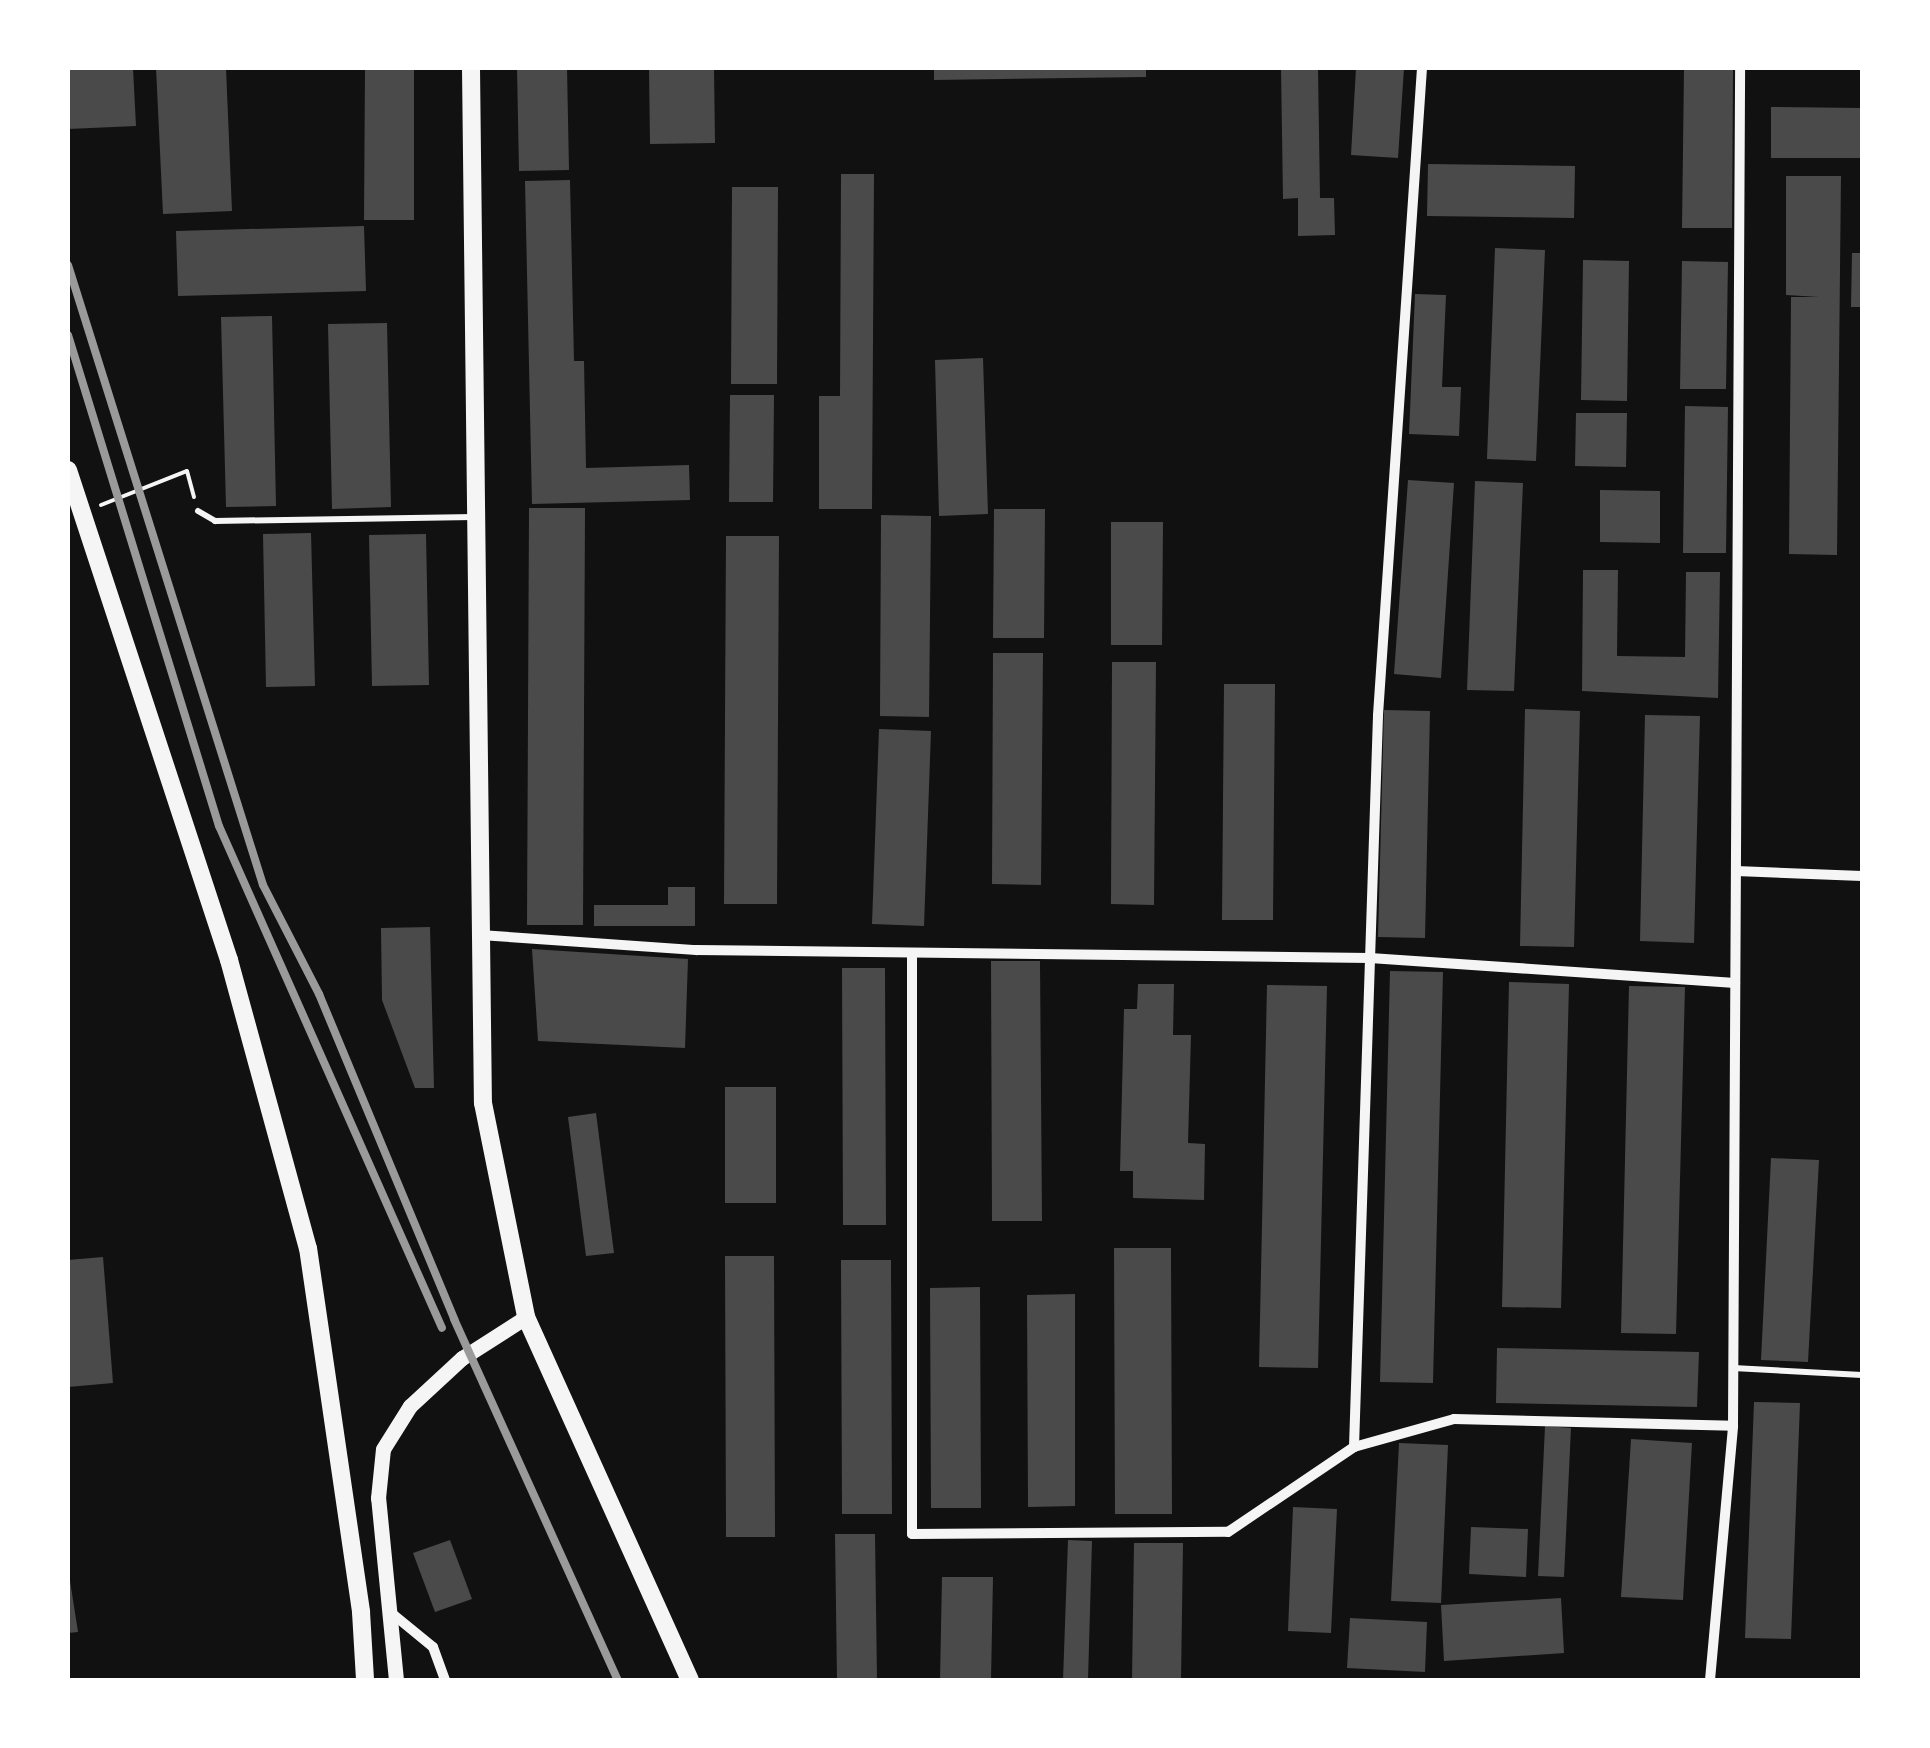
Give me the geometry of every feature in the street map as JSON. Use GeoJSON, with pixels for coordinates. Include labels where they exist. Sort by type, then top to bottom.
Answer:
{"type":"FeatureCollection","features":[{"type":"Feature","properties":{"kind":"main road"},"geometry":{"type":"LineString","coordinates":[[471,68],[483,1103],[526,1317],[690,1680]]}},
{"type":"Feature","properties":{"kind":"main road"},"geometry":{"type":"LineString","coordinates":[[68,470],[229,960],[308,1248],[361,1612],[365,1680]]}},
{"type":"Feature","properties":{"kind":"street"},"geometry":{"type":"LineString","coordinates":[[1354,1447],[1378,715],[1422,68]]}},
{"type":"Feature","properties":{"kind":"street"},"geometry":{"type":"LineString","coordinates":[[1710,1680],[1733,1426],[1740,68]]}},
{"type":"Feature","properties":{"kind":"street"},"geometry":{"type":"LineString","coordinates":[[1736,871],[1862,876]]}},
{"type":"Feature","properties":{"kind":"street"},"geometry":{"type":"LineString","coordinates":[[480,935],[696,950],[1370,958],[1736,983]]}},
{"type":"Feature","properties":{"kind":"street"},"geometry":{"type":"LineString","coordinates":[[912,953],[912,1534],[1228,1532],[1354,1447],[1454,1419],[1733,1426]]}},
{"type":"Feature","properties":{"kind":"street"},"geometry":{"type":"LineString","coordinates":[[396,1680],[378,1498],[384,1449],[410,1406],[462,1358],[526,1317]]}},
{"type":"Feature","properties":{"kind":"street"},"geometry":{"type":"LineString","coordinates":[[388,1610],[433,1647],[445,1680]]}},
{"type":"Feature","properties":{"kind":"lane"},"geometry":{"type":"LineString","coordinates":[[198,511],[215,521],[474,517]]}},
{"type":"Feature","properties":{"kind":"lane"},"geometry":{"type":"LineString","coordinates":[[1734,1368],[1862,1375]]}},
{"type":"Feature","properties":{"kind":"path"},"geometry":{"type":"LineString","coordinates":[[86,509],[158,486],[187,471],[198,511]]}},
{"type":"Feature","properties":{"kind":"building"},"geometry":{"type":"Polygon","coordinates":[[[68,68],[133,68],[136,126],[68,129],[68,68]]]}},
{"type":"Feature","properties":{"kind":"building"},"geometry":{"type":"Polygon","coordinates":[[[156,68],[226,68],[232,211],[163,214],[156,68]]]}},
{"type":"Feature","properties":{"kind":"building"},"geometry":{"type":"Polygon","coordinates":[[[365,68],[414,68],[414,220],[364,220],[365,68]]]}},
{"type":"Feature","properties":{"kind":"building"},"geometry":{"type":"Polygon","coordinates":[[[517,68],[567,68],[569,170],[519,171],[517,68]]]}},
{"type":"Feature","properties":{"kind":"building"},"geometry":{"type":"Polygon","coordinates":[[[649,68],[714,68],[715,143],[650,144],[649,68]]]}},
{"type":"Feature","properties":{"kind":"building"},"geometry":{"type":"Polygon","coordinates":[[[934,68],[1146,68],[1146,77],[934,80],[934,68]]]}},
{"type":"Feature","properties":{"kind":"building"},"geometry":{"type":"Polygon","coordinates":[[[1281,68],[1318,68],[1320,198],[1334,198],[1335,235],[1298,236],[1298,198],[1283,199],[1281,68]]]}},
{"type":"Feature","properties":{"kind":"building"},"geometry":{"type":"Polygon","coordinates":[[[1356,68],[1404,68],[1398,158],[1351,155],[1356,68]]]}},
{"type":"Feature","properties":{"kind":"building"},"geometry":{"type":"Polygon","coordinates":[[[1684,68],[1733,68],[1732,228],[1682,228],[1684,68]]]}},
{"type":"Feature","properties":{"kind":"building"},"geometry":{"type":"Polygon","coordinates":[[[1771,107],[1862,108],[1862,158],[1771,158],[1771,107]]]}},
{"type":"Feature","properties":{"kind":"building"},"geometry":{"type":"Polygon","coordinates":[[[1428,164],[1575,166],[1574,218],[1427,216],[1428,164]]]}},
{"type":"Feature","properties":{"kind":"building"},"geometry":{"type":"Polygon","coordinates":[[[841,174],[874,174],[872,509],[819,509],[819,396],[840,396],[841,174]]]}},
{"type":"Feature","properties":{"kind":"building"},"geometry":{"type":"Polygon","coordinates":[[[1786,176],[1841,176],[1837,555],[1789,554],[1791,297],[1819,297],[1786,295],[1786,176]]]}},
{"type":"Feature","properties":{"kind":"building"},"geometry":{"type":"Polygon","coordinates":[[[570,180],[574,361],[584,361],[586,468],[689,465],[690,500],[532,504],[525,181],[570,180]]]}},
{"type":"Feature","properties":{"kind":"building"},"geometry":{"type":"Polygon","coordinates":[[[732,187],[778,187],[777,384],[731,384],[732,187]]]}},
{"type":"Feature","properties":{"kind":"building"},"geometry":{"type":"Polygon","coordinates":[[[364,226],[366,291],[178,296],[176,231],[364,226]]]}},
{"type":"Feature","properties":{"kind":"building"},"geometry":{"type":"Polygon","coordinates":[[[1495,248],[1545,250],[1536,461],[1487,459],[1495,248]]]}},
{"type":"Feature","properties":{"kind":"building"},"geometry":{"type":"Polygon","coordinates":[[[1852,253],[1862,253],[1862,307],[1851,307],[1852,253]]]}},
{"type":"Feature","properties":{"kind":"building"},"geometry":{"type":"Polygon","coordinates":[[[1583,260],[1629,261],[1627,401],[1581,400],[1583,260]]]}},
{"type":"Feature","properties":{"kind":"building"},"geometry":{"type":"Polygon","coordinates":[[[1682,261],[1728,262],[1726,389],[1680,389],[1682,261]]]}},
{"type":"Feature","properties":{"kind":"building"},"geometry":{"type":"Polygon","coordinates":[[[1415,294],[1446,295],[1442,387],[1461,387],[1459,436],[1409,434],[1415,294]]]}},
{"type":"Feature","properties":{"kind":"building"},"geometry":{"type":"Polygon","coordinates":[[[272,316],[276,506],[226,507],[221,317],[272,316]]]}},
{"type":"Feature","properties":{"kind":"building"},"geometry":{"type":"Polygon","coordinates":[[[387,323],[391,507],[332,509],[328,324],[387,323]]]}},
{"type":"Feature","properties":{"kind":"building"},"geometry":{"type":"Polygon","coordinates":[[[983,358],[988,514],[939,516],[935,360],[983,358]]]}},
{"type":"Feature","properties":{"kind":"building"},"geometry":{"type":"Polygon","coordinates":[[[730,395],[774,395],[773,502],[729,502],[730,395]]]}},
{"type":"Feature","properties":{"kind":"building"},"geometry":{"type":"Polygon","coordinates":[[[1685,406],[1728,407],[1726,553],[1683,553],[1685,406]]]}},
{"type":"Feature","properties":{"kind":"building"},"geometry":{"type":"Polygon","coordinates":[[[1576,413],[1627,413],[1626,467],[1575,466],[1576,413]]]}},
{"type":"Feature","properties":{"kind":"building"},"geometry":{"type":"Polygon","coordinates":[[[1408,480],[1454,483],[1441,678],[1394,674],[1408,480]]]}},
{"type":"Feature","properties":{"kind":"building"},"geometry":{"type":"Polygon","coordinates":[[[1475,481],[1523,483],[1514,691],[1467,690],[1475,481]]]}},
{"type":"Feature","properties":{"kind":"building"},"geometry":{"type":"Polygon","coordinates":[[[1600,490],[1660,491],[1660,543],[1600,542],[1600,490]]]}},
{"type":"Feature","properties":{"kind":"building"},"geometry":{"type":"Polygon","coordinates":[[[529,508],[585,508],[583,925],[527,925],[529,508]]]}},
{"type":"Feature","properties":{"kind":"building"},"geometry":{"type":"Polygon","coordinates":[[[994,509],[1045,509],[1044,638],[993,638],[994,509]]]}},
{"type":"Feature","properties":{"kind":"building"},"geometry":{"type":"Polygon","coordinates":[[[881,515],[931,516],[929,717],[880,716],[881,515]]]}},
{"type":"Feature","properties":{"kind":"building"},"geometry":{"type":"Polygon","coordinates":[[[1111,522],[1163,522],[1162,645],[1111,645],[1111,522]]]}},
{"type":"Feature","properties":{"kind":"building"},"geometry":{"type":"Polygon","coordinates":[[[311,533],[315,686],[266,687],[263,534],[311,533]]]}},
{"type":"Feature","properties":{"kind":"building"},"geometry":{"type":"Polygon","coordinates":[[[426,534],[429,685],[372,686],[369,535],[426,534]]]}},
{"type":"Feature","properties":{"kind":"building"},"geometry":{"type":"Polygon","coordinates":[[[726,536],[779,536],[777,904],[724,904],[726,536]]]}},
{"type":"Feature","properties":{"kind":"building"},"geometry":{"type":"Polygon","coordinates":[[[1583,570],[1618,570],[1617,656],[1685,657],[1686,572],[1720,572],[1718,698],[1582,691],[1583,570]]]}},
{"type":"Feature","properties":{"kind":"building"},"geometry":{"type":"Polygon","coordinates":[[[993,653],[1043,653],[1041,885],[992,884],[993,653]]]}},
{"type":"Feature","properties":{"kind":"building"},"geometry":{"type":"Polygon","coordinates":[[[1112,662],[1156,662],[1154,905],[1111,904],[1112,662]]]}},
{"type":"Feature","properties":{"kind":"building"},"geometry":{"type":"Polygon","coordinates":[[[1224,684],[1275,684],[1273,920],[1222,920],[1224,684]]]}},
{"type":"Feature","properties":{"kind":"building"},"geometry":{"type":"Polygon","coordinates":[[[1525,709],[1580,711],[1574,947],[1520,946],[1525,709]]]}},
{"type":"Feature","properties":{"kind":"building"},"geometry":{"type":"Polygon","coordinates":[[[1384,710],[1430,711],[1425,938],[1378,937],[1384,710]]]}},
{"type":"Feature","properties":{"kind":"building"},"geometry":{"type":"Polygon","coordinates":[[[1645,715],[1700,716],[1694,943],[1640,941],[1645,715]]]}},
{"type":"Feature","properties":{"kind":"building"},"geometry":{"type":"Polygon","coordinates":[[[879,729],[931,731],[924,926],[872,924],[879,729]]]}},
{"type":"Feature","properties":{"kind":"building"},"geometry":{"type":"Polygon","coordinates":[[[668,887],[695,887],[695,926],[594,926],[594,905],[668,905],[668,887]]]}},
{"type":"Feature","properties":{"kind":"building"},"geometry":{"type":"Polygon","coordinates":[[[430,927],[434,1088],[415,1088],[382,1000],[381,928],[430,927]]]}},
{"type":"Feature","properties":{"kind":"building"},"geometry":{"type":"Polygon","coordinates":[[[532,949],[688,959],[685,1048],[538,1041],[532,949]]]}},
{"type":"Feature","properties":{"kind":"building"},"geometry":{"type":"Polygon","coordinates":[[[991,961],[1040,961],[1042,1221],[992,1221],[991,961]]]}},
{"type":"Feature","properties":{"kind":"building"},"geometry":{"type":"Polygon","coordinates":[[[842,968],[885,968],[886,1225],[843,1225],[842,968]]]}},
{"type":"Feature","properties":{"kind":"building"},"geometry":{"type":"Polygon","coordinates":[[[1390,971],[1443,972],[1433,1383],[1380,1382],[1390,971]]]}},
{"type":"Feature","properties":{"kind":"building"},"geometry":{"type":"Polygon","coordinates":[[[1509,982],[1569,984],[1561,1308],[1502,1307],[1509,982]]]}},
{"type":"Feature","properties":{"kind":"building"},"geometry":{"type":"Polygon","coordinates":[[[1138,984],[1174,984],[1173,1035],[1191,1035],[1188,1143],[1205,1144],[1204,1200],[1133,1198],[1133,1171],[1120,1171],[1124,1009],[1137,1009],[1138,984]]]}},
{"type":"Feature","properties":{"kind":"building"},"geometry":{"type":"Polygon","coordinates":[[[1267,985],[1327,986],[1318,1368],[1259,1367],[1267,985]]]}},
{"type":"Feature","properties":{"kind":"building"},"geometry":{"type":"Polygon","coordinates":[[[1629,986],[1685,987],[1676,1334],[1621,1333],[1629,986]]]}},
{"type":"Feature","properties":{"kind":"building"},"geometry":{"type":"Polygon","coordinates":[[[725,1087],[776,1087],[776,1203],[725,1203],[725,1087]]]}},
{"type":"Feature","properties":{"kind":"building"},"geometry":{"type":"Polygon","coordinates":[[[596,1113],[614,1253],[586,1256],[568,1117],[596,1113]]]}},
{"type":"Feature","properties":{"kind":"building"},"geometry":{"type":"Polygon","coordinates":[[[1771,1158],[1819,1160],[1808,1362],[1761,1360],[1771,1158]]]}},
{"type":"Feature","properties":{"kind":"building"},"geometry":{"type":"Polygon","coordinates":[[[1114,1248],[1171,1248],[1172,1514],[1115,1514],[1114,1248]]]}},
{"type":"Feature","properties":{"kind":"building"},"geometry":{"type":"Polygon","coordinates":[[[725,1256],[774,1256],[775,1537],[726,1537],[725,1256]]]}},
{"type":"Feature","properties":{"kind":"building"},"geometry":{"type":"Polygon","coordinates":[[[103,1257],[113,1383],[68,1387],[68,1260],[103,1257]]]}},
{"type":"Feature","properties":{"kind":"building"},"geometry":{"type":"Polygon","coordinates":[[[841,1260],[891,1260],[892,1514],[842,1514],[841,1260]]]}},
{"type":"Feature","properties":{"kind":"building"},"geometry":{"type":"Polygon","coordinates":[[[980,1287],[981,1508],[931,1508],[930,1288],[980,1287]]]}},
{"type":"Feature","properties":{"kind":"building"},"geometry":{"type":"Polygon","coordinates":[[[1075,1294],[1075,1506],[1028,1507],[1027,1295],[1075,1294]]]}},
{"type":"Feature","properties":{"kind":"building"},"geometry":{"type":"Polygon","coordinates":[[[1497,1348],[1699,1352],[1697,1407],[1496,1403],[1497,1348]]]}},
{"type":"Feature","properties":{"kind":"building"},"geometry":{"type":"Polygon","coordinates":[[[1754,1402],[1800,1403],[1791,1639],[1745,1638],[1754,1402]]]}},
{"type":"Feature","properties":{"kind":"building"},"geometry":{"type":"Polygon","coordinates":[[[1545,1426],[1571,1428],[1564,1577],[1538,1576],[1545,1426]]]}},
{"type":"Feature","properties":{"kind":"building"},"geometry":{"type":"Polygon","coordinates":[[[1631,1439],[1692,1443],[1683,1600],[1621,1597],[1631,1439]]]}},
{"type":"Feature","properties":{"kind":"building"},"geometry":{"type":"Polygon","coordinates":[[[1399,1443],[1448,1445],[1441,1603],[1391,1601],[1399,1443]]]}},
{"type":"Feature","properties":{"kind":"building"},"geometry":{"type":"Polygon","coordinates":[[[1293,1507],[1337,1509],[1331,1633],[1288,1631],[1293,1507]]]}},
{"type":"Feature","properties":{"kind":"building"},"geometry":{"type":"Polygon","coordinates":[[[1471,1527],[1528,1529],[1526,1577],[1469,1574],[1471,1527]]]}},
{"type":"Feature","properties":{"kind":"building"},"geometry":{"type":"Polygon","coordinates":[[[835,1534],[875,1534],[877,1680],[837,1680],[835,1534]]]}},
{"type":"Feature","properties":{"kind":"building"},"geometry":{"type":"Polygon","coordinates":[[[450,1540],[472,1599],[435,1612],[413,1553],[450,1540]]]}},
{"type":"Feature","properties":{"kind":"building"},"geometry":{"type":"Polygon","coordinates":[[[1068,1540],[1092,1541],[1088,1680],[1063,1680],[1068,1540]]]}},
{"type":"Feature","properties":{"kind":"building"},"geometry":{"type":"Polygon","coordinates":[[[1134,1543],[1183,1543],[1181,1680],[1132,1680],[1134,1543]]]}},
{"type":"Feature","properties":{"kind":"building"},"geometry":{"type":"Polygon","coordinates":[[[68,1568],[78,1632],[68,1633],[68,1568]]]}},
{"type":"Feature","properties":{"kind":"building"},"geometry":{"type":"Polygon","coordinates":[[[942,1577],[993,1577],[991,1680],[940,1680],[942,1577]]]}},
{"type":"Feature","properties":{"kind":"building"},"geometry":{"type":"Polygon","coordinates":[[[1561,1598],[1564,1653],[1444,1661],[1441,1605],[1561,1598]]]}},
{"type":"Feature","properties":{"kind":"building"},"geometry":{"type":"Polygon","coordinates":[[[1350,1618],[1427,1622],[1425,1672],[1347,1668],[1350,1618]]]}},
{"type":"Feature","properties":{"kind":"railway"},"geometry":{"type":"LineString","coordinates":[[68,265],[263,885],[319,994],[454,1319],[618,1680]]}},
{"type":"Feature","properties":{"kind":"railway"},"geometry":{"type":"LineString","coordinates":[[68,335],[219,826],[442,1328]]}}]}
